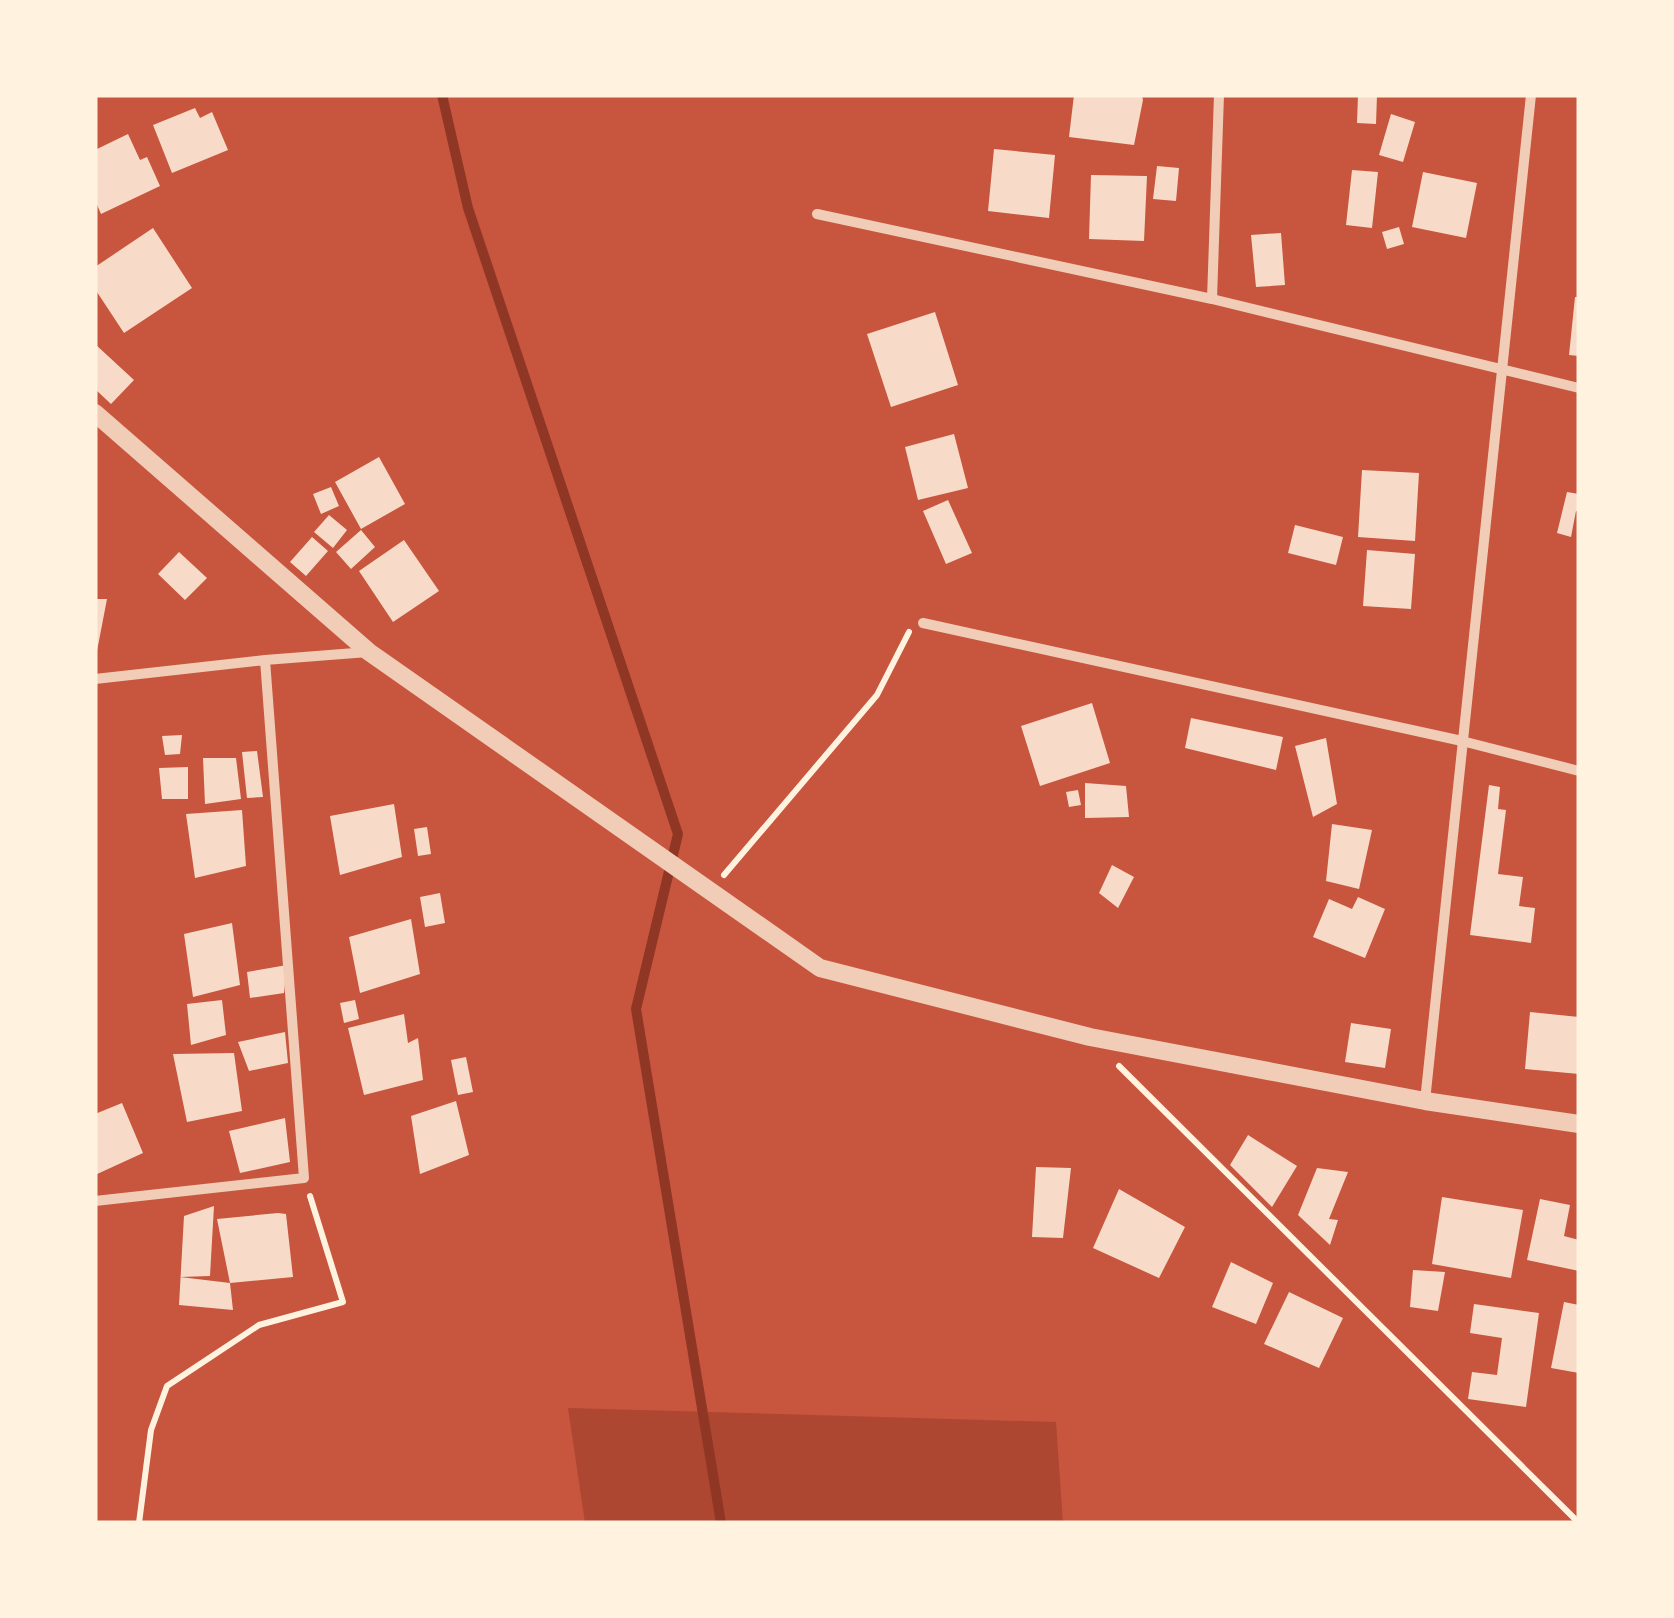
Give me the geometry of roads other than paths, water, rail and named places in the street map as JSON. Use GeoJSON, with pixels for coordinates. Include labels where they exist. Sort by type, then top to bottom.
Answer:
{"type":"FeatureCollection","features":[{"type":"Feature","properties":{"kind":"street"},"geometry":{"type":"LineString","coordinates":[[1212,300],[1219,95]]}},
{"type":"Feature","properties":{"kind":"street"},"geometry":{"type":"LineString","coordinates":[[1424,1101],[1531,95]]}},
{"type":"Feature","properties":{"kind":"street"},"geometry":{"type":"LineString","coordinates":[[817,214],[1212,300],[1579,388]]}},
{"type":"Feature","properties":{"kind":"street"},"geometry":{"type":"LineString","coordinates":[[95,413],[370,652],[820,968],[1090,1037],[1424,1101],[1579,1124]]}},
{"type":"Feature","properties":{"kind":"street"},"geometry":{"type":"LineString","coordinates":[[924,623],[1462,741],[1579,772]]}},
{"type":"Feature","properties":{"kind":"street"},"geometry":{"type":"LineString","coordinates":[[95,679],[370,652]]}},
{"type":"Feature","properties":{"kind":"street"},"geometry":{"type":"LineString","coordinates":[[95,1201],[304,1178],[265,660]]}},
{"type":"Feature","properties":{"kind":"waterway"},"geometry":{"type":"LineString","coordinates":[[442,95],[468,208],[678,834],[636,1009],[721,1523]]}}]}
